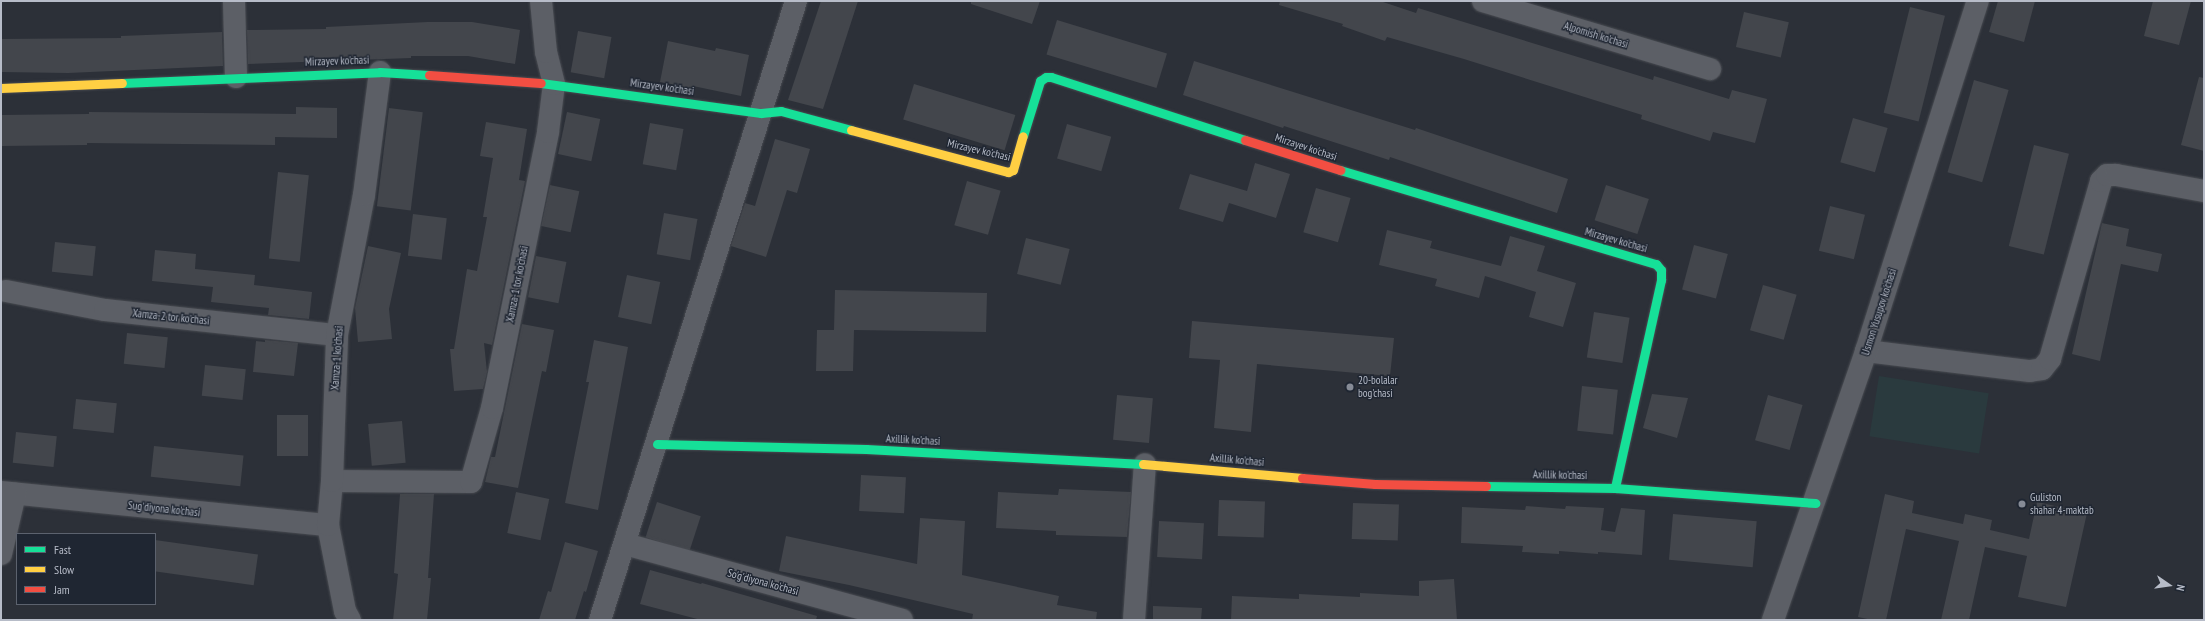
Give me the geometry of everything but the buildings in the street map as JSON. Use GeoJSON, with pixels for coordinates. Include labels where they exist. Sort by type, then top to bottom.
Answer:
{"type":"FeatureCollection","features":[{"type":"Feature","properties":{"kind":"street"},"geometry":{"type":"LineString","coordinates":[[234,1],[236,77]]}},
{"type":"Feature","properties":{"kind":"street"},"geometry":{"type":"LineString","coordinates":[[541,1],[546,52],[554,84]]}},
{"type":"Feature","properties":{"kind":"street"},"geometry":{"type":"LineString","coordinates":[[600,620],[657,444],[796,1]]}},
{"type":"Feature","properties":{"kind":"street","name":"Alpomish ko'chasi"},"geometry":{"type":"LineString","coordinates":[[1483,1],[1710,69]]}},
{"type":"Feature","properties":{"kind":"street","name":"Usmon Yusupov ko'chasi"},"geometry":{"type":"LineString","coordinates":[[1773,620],[1866,351],[1978,1]]}},
{"type":"Feature","properties":{"kind":"street","name":"Mirzayev ko'chasi"},"geometry":{"type":"LineString","coordinates":[[1,88],[380,72],[554,84],[761,113],[781,111],[1011,172],[1040,81],[1046,77],[1051,77],[1367,179],[1656,264],[1661,270],[1661,280],[1615,488]]}},
{"type":"Feature","properties":{"kind":"street","name":"Xamza-1 ko'chasi"},"geometry":{"type":"LineString","coordinates":[[350,620],[345,611],[328,525],[332,481],[337,335],[364,195],[380,72]]}},
{"type":"Feature","properties":{"kind":"street","name":"Xamza-1 tor ko'chasi"},"geometry":{"type":"LineString","coordinates":[[332,481],[471,482],[494,400],[548,132],[554,84]]}},
{"type":"Feature","properties":{"kind":"street"},"geometry":{"type":"LineString","coordinates":[[1866,351],[2030,372],[2042,369],[2050,359],[2101,180],[2107,175],[2116,175],[2204,191]]}},
{"type":"Feature","properties":{"kind":"street","name":"Xamza-2 tor ko'chasi"},"geometry":{"type":"LineString","coordinates":[[6,291],[105,310],[337,335]]}},
{"type":"Feature","properties":{"kind":"street","name":"Axillik ko'chasi"},"geometry":{"type":"LineString","coordinates":[[657,444],[866,449],[1145,464],[1375,484],[1615,488],[1815,502]]}},
{"type":"Feature","properties":{"kind":"street"},"geometry":{"type":"LineString","coordinates":[[1134,620],[1145,464]]}},
{"type":"Feature","properties":{"kind":"street"},"geometry":{"type":"LineString","coordinates":[[1,554],[8,493]]}},
{"type":"Feature","properties":{"kind":"street","name":"Sug'diyona ko'chasi"},"geometry":{"type":"LineString","coordinates":[[8,493],[328,525]]}},
{"type":"Feature","properties":{"kind":"street","name":"So'g'diyona ko'chasi"},"geometry":{"type":"LineString","coordinates":[[625,544],[902,620]]}},
{"type":"Feature","properties":{"kind":"shaded area"},"geometry":{"type":"Polygon","coordinates":[[[1879,376],[1989,393],[1979,454],[1869,436],[1879,376]]]}},
{"type":"Feature","properties":{"kind":"traffic: fast"},"geometry":{"type":"LineString","coordinates":[[122,83],[380,72],[429,75]]}},
{"type":"Feature","properties":{"kind":"traffic: fast"},"geometry":{"type":"LineString","coordinates":[[1023,136],[1040,81],[1046,77],[1051,77],[1245,140]]}},
{"type":"Feature","properties":{"kind":"traffic: fast"},"geometry":{"type":"LineString","coordinates":[[541,83],[761,113],[781,111],[851,130]]}},
{"type":"Feature","properties":{"kind":"traffic: fast"},"geometry":{"type":"LineString","coordinates":[[1340,170],[1656,264],[1661,270],[1661,280],[1615,488]]}},
{"type":"Feature","properties":{"kind":"traffic: fast"},"geometry":{"type":"LineString","coordinates":[[657,444],[866,449],[1143,464]]}},
{"type":"Feature","properties":{"kind":"traffic: fast"},"geometry":{"type":"LineString","coordinates":[[1486,486],[1615,488],[1815,503]]}},
{"type":"Feature","properties":{"kind":"traffic: slow"},"geometry":{"type":"LineString","coordinates":[[1,88],[122,83]]}},
{"type":"Feature","properties":{"kind":"traffic: slow"},"geometry":{"type":"LineString","coordinates":[[851,130],[1008,172],[1013,170],[1023,136]]}},
{"type":"Feature","properties":{"kind":"traffic: slow"},"geometry":{"type":"LineString","coordinates":[[1143,464],[1302,478]]}},
{"type":"Feature","properties":{"kind":"traffic: jam"},"geometry":{"type":"LineString","coordinates":[[429,75],[541,83]]}},
{"type":"Feature","properties":{"kind":"traffic: jam"},"geometry":{"type":"LineString","coordinates":[[1245,140],[1340,170]]}},
{"type":"Feature","properties":{"kind":"traffic: jam"},"geometry":{"type":"LineString","coordinates":[[1302,478],[1375,484],[1486,486]]}},
{"type":"Feature","properties":{"kind":"place","name":"20-bolalar bog'chasi"},"geometry":{"type":"Point","coordinates":[1350,387]}},
{"type":"Feature","properties":{"kind":"place","name":"Guliston shahar 4-maktab"},"geometry":{"type":"Point","coordinates":[2022,504]}}]}
